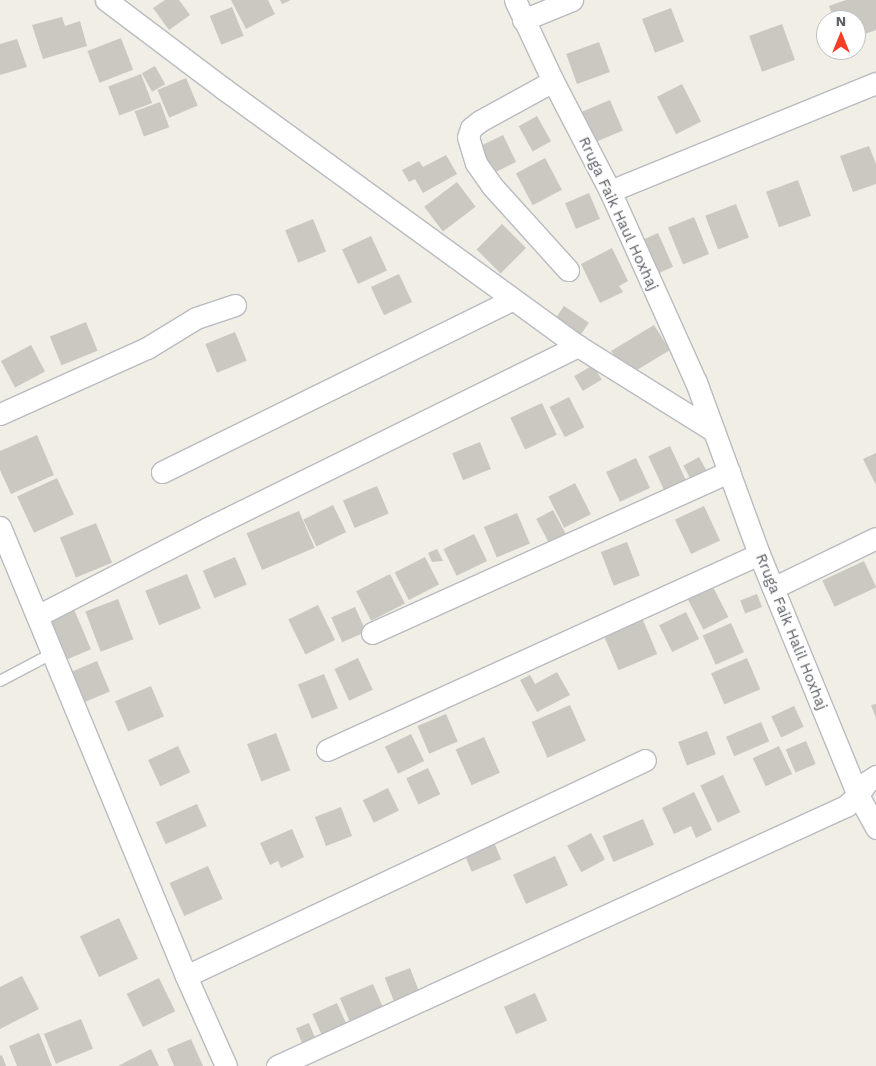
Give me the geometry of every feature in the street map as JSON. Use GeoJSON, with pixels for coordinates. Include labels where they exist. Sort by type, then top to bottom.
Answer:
{"type":"FeatureCollection","features":[{"type":"Feature","properties":{"kind":"street"},"geometry":{"type":"LineString","coordinates":[[106,0],[224,89],[578,346],[714,431]]}},
{"type":"Feature","properties":{"kind":"street","name":"Rruga Faik Haul Hoxhaj"},"geometry":{"type":"LineString","coordinates":[[515,0],[553,81],[610,191],[696,382],[714,431]]}},
{"type":"Feature","properties":{"kind":"street"},"geometry":{"type":"LineString","coordinates":[[524,20],[572,0]]}},
{"type":"Feature","properties":{"kind":"street"},"geometry":{"type":"LineString","coordinates":[[553,81],[480,121],[472,128],[468,137],[476,163],[493,187],[568,270]]}},
{"type":"Feature","properties":{"kind":"street"},"geometry":{"type":"LineString","coordinates":[[610,191],[876,83]]}},
{"type":"Feature","properties":{"kind":"street"},"geometry":{"type":"LineString","coordinates":[[162,472],[513,299]]}},
{"type":"Feature","properties":{"kind":"street"},"geometry":{"type":"LineString","coordinates":[[0,414],[147,348],[196,318],[235,305]]}},
{"type":"Feature","properties":{"kind":"street"},"geometry":{"type":"LineString","coordinates":[[37,616],[206,529],[578,346]]}},
{"type":"Feature","properties":{"kind":"street","name":"Rruga Faik Halil Hoxhaj"},"geometry":{"type":"LineString","coordinates":[[714,431],[759,554],[858,795],[876,828]]}},
{"type":"Feature","properties":{"kind":"street"},"geometry":{"type":"LineString","coordinates":[[372,633],[729,472]]}},
{"type":"Feature","properties":{"kind":"street"},"geometry":{"type":"LineString","coordinates":[[0,527],[186,976],[226,1066]]}},
{"type":"Feature","properties":{"kind":"street"},"geometry":{"type":"LineString","coordinates":[[773,588],[876,538]]}},
{"type":"Feature","properties":{"kind":"street"},"geometry":{"type":"LineString","coordinates":[[327,750],[759,554]]}},
{"type":"Feature","properties":{"kind":"street"},"geometry":{"type":"LineString","coordinates":[[186,976],[644,760]]}},
{"type":"Feature","properties":{"kind":"street"},"geometry":{"type":"LineString","coordinates":[[277,1066],[846,806],[858,795],[867,782],[876,776]]}},
{"type":"Feature","properties":{"kind":"lane"},"geometry":{"type":"LineString","coordinates":[[0,681],[53,653]]}},
{"type":"Feature","properties":{"kind":"building"},"geometry":{"type":"Polygon","coordinates":[[[165,0],[179,0],[190,15],[169,30],[153,8],[165,0]]]}},
{"type":"Feature","properties":{"kind":"building"},"geometry":{"type":"Polygon","coordinates":[[[231,0],[268,0],[275,14],[246,29],[231,0]]]}},
{"type":"Feature","properties":{"kind":"building"},"geometry":{"type":"Polygon","coordinates":[[[280,0],[291,0],[282,4],[280,0]]]}},
{"type":"Feature","properties":{"kind":"building"},"geometry":{"type":"Polygon","coordinates":[[[846,0],[876,0],[876,30],[866,34],[866,10],[830,10],[829,6],[846,0]]]}},
{"type":"Feature","properties":{"kind":"building"},"geometry":{"type":"Polygon","coordinates":[[[232,7],[244,36],[221,45],[210,16],[232,7]]]}},
{"type":"Feature","properties":{"kind":"building"},"geometry":{"type":"Polygon","coordinates":[[[671,8],[684,42],[655,53],[642,19],[671,8]]]}},
{"type":"Feature","properties":{"kind":"building"},"geometry":{"type":"Polygon","coordinates":[[[62,17],[65,26],[80,21],[87,46],[43,59],[32,25],[62,17]]]}},
{"type":"Feature","properties":{"kind":"building"},"geometry":{"type":"Polygon","coordinates":[[[782,24],[795,60],[762,72],[749,36],[782,24]]]}},
{"type":"Feature","properties":{"kind":"building"},"geometry":{"type":"Polygon","coordinates":[[[121,38],[133,70],[100,83],[87,51],[121,38]]]}},
{"type":"Feature","properties":{"kind":"building"},"geometry":{"type":"Polygon","coordinates":[[[17,39],[27,67],[0,75],[0,44],[17,39]]]}},
{"type":"Feature","properties":{"kind":"building"},"geometry":{"type":"Polygon","coordinates":[[[599,42],[610,72],[577,84],[566,54],[599,42]]]}},
{"type":"Feature","properties":{"kind":"building"},"geometry":{"type":"Polygon","coordinates":[[[155,66],[165,84],[152,92],[142,73],[155,66]]]}},
{"type":"Feature","properties":{"kind":"building"},"geometry":{"type":"Polygon","coordinates":[[[141,74],[152,103],[119,115],[108,87],[141,74]]]}},
{"type":"Feature","properties":{"kind":"building"},"geometry":{"type":"Polygon","coordinates":[[[186,78],[198,106],[169,118],[157,90],[186,78]]]}},
{"type":"Feature","properties":{"kind":"building"},"geometry":{"type":"Polygon","coordinates":[[[682,84],[701,121],[676,134],[657,97],[682,84]]]}},
{"type":"Feature","properties":{"kind":"building"},"geometry":{"type":"Polygon","coordinates":[[[610,100],[623,130],[594,142],[581,112],[610,100]]]}},
{"type":"Feature","properties":{"kind":"building"},"geometry":{"type":"Polygon","coordinates":[[[160,102],[169,127],[144,137],[135,111],[160,102]]]}},
{"type":"Feature","properties":{"kind":"building"},"geometry":{"type":"Polygon","coordinates":[[[537,116],[551,141],[533,152],[519,126],[537,116]]]}},
{"type":"Feature","properties":{"kind":"building"},"geometry":{"type":"Polygon","coordinates":[[[503,135],[516,162],[494,173],[481,146],[503,135]]]}},
{"type":"Feature","properties":{"kind":"building"},"geometry":{"type":"Polygon","coordinates":[[[869,146],[876,164],[876,184],[853,192],[840,156],[869,146]]]}},
{"type":"Feature","properties":{"kind":"building"},"geometry":{"type":"Polygon","coordinates":[[[446,155],[457,174],[423,193],[415,179],[409,182],[402,170],[419,161],[423,167],[446,155]]]}},
{"type":"Feature","properties":{"kind":"building"},"geometry":{"type":"Polygon","coordinates":[[[545,158],[562,190],[533,205],[516,173],[545,158]]]}},
{"type":"Feature","properties":{"kind":"building"},"geometry":{"type":"Polygon","coordinates":[[[798,180],[811,216],[779,227],[766,192],[798,180]]]}},
{"type":"Feature","properties":{"kind":"building"},"geometry":{"type":"Polygon","coordinates":[[[457,182],[476,207],[443,231],[424,207],[457,182]]]}},
{"type":"Feature","properties":{"kind":"building"},"geometry":{"type":"Polygon","coordinates":[[[589,193],[600,219],[576,229],[565,203],[589,193]]]}},
{"type":"Feature","properties":{"kind":"building"},"geometry":{"type":"Polygon","coordinates":[[[736,204],[749,238],[718,249],[705,216],[736,204]]]}},
{"type":"Feature","properties":{"kind":"building"},"geometry":{"type":"Polygon","coordinates":[[[694,217],[709,254],[683,265],[668,227],[694,217]]]}},
{"type":"Feature","properties":{"kind":"building"},"geometry":{"type":"Polygon","coordinates":[[[313,219],[326,251],[298,263],[285,230],[313,219]]]}},
{"type":"Feature","properties":{"kind":"building"},"geometry":{"type":"Polygon","coordinates":[[[502,224],[526,248],[501,273],[477,249],[502,224]]]}},
{"type":"Feature","properties":{"kind":"building"},"geometry":{"type":"Polygon","coordinates":[[[658,233],[673,267],[650,277],[635,243],[658,233]]]}},
{"type":"Feature","properties":{"kind":"building"},"geometry":{"type":"Polygon","coordinates":[[[371,236],[387,270],[358,284],[342,250],[371,236]]]}},
{"type":"Feature","properties":{"kind":"building"},"geometry":{"type":"Polygon","coordinates":[[[612,248],[628,281],[619,286],[623,292],[600,303],[581,264],[612,248]]]}},
{"type":"Feature","properties":{"kind":"building"},"geometry":{"type":"Polygon","coordinates":[[[399,274],[412,302],[384,315],[371,287],[399,274]]]}},
{"type":"Feature","properties":{"kind":"building"},"geometry":{"type":"Polygon","coordinates":[[[564,306],[589,323],[578,339],[553,323],[564,306]]]}},
{"type":"Feature","properties":{"kind":"building"},"geometry":{"type":"Polygon","coordinates":[[[86,322],[98,351],[61,365],[50,337],[86,322]]]}},
{"type":"Feature","properties":{"kind":"building"},"geometry":{"type":"Polygon","coordinates":[[[654,325],[670,350],[632,373],[625,361],[620,364],[611,351],[654,325]]]}},
{"type":"Feature","properties":{"kind":"building"},"geometry":{"type":"Polygon","coordinates":[[[235,332],[247,361],[217,373],[205,344],[235,332]]]}},
{"type":"Feature","properties":{"kind":"building"},"geometry":{"type":"Polygon","coordinates":[[[31,345],[45,371],[15,387],[1,361],[31,345]]]}},
{"type":"Feature","properties":{"kind":"building"},"geometry":{"type":"Polygon","coordinates":[[[593,365],[602,380],[583,391],[574,376],[593,365]]]}},
{"type":"Feature","properties":{"kind":"building"},"geometry":{"type":"Polygon","coordinates":[[[569,397],[584,427],[565,437],[549,407],[569,397]]]}},
{"type":"Feature","properties":{"kind":"building"},"geometry":{"type":"Polygon","coordinates":[[[542,403],[557,435],[525,450],[510,418],[542,403]]]}},
{"type":"Feature","properties":{"kind":"building"},"geometry":{"type":"Polygon","coordinates":[[[37,435],[54,475],[11,494],[0,470],[0,451],[37,435]]]}},
{"type":"Feature","properties":{"kind":"building"},"geometry":{"type":"Polygon","coordinates":[[[480,442],[491,469],[463,480],[452,453],[480,442]]]}},
{"type":"Feature","properties":{"kind":"building"},"geometry":{"type":"Polygon","coordinates":[[[670,446],[686,480],[664,491],[648,456],[670,446]]]}},
{"type":"Feature","properties":{"kind":"building"},"geometry":{"type":"Polygon","coordinates":[[[876,453],[876,485],[863,459],[876,453]]]}},
{"type":"Feature","properties":{"kind":"building"},"geometry":{"type":"Polygon","coordinates":[[[699,457],[708,473],[692,481],[683,466],[699,457]]]}},
{"type":"Feature","properties":{"kind":"building"},"geometry":{"type":"Polygon","coordinates":[[[636,458],[650,488],[620,502],[606,472],[636,458]]]}},
{"type":"Feature","properties":{"kind":"building"},"geometry":{"type":"Polygon","coordinates":[[[57,478],[74,514],[34,533],[17,497],[57,478]]]}},
{"type":"Feature","properties":{"kind":"building"},"geometry":{"type":"Polygon","coordinates":[[[575,483],[591,514],[564,528],[548,497],[575,483]]]}},
{"type":"Feature","properties":{"kind":"building"},"geometry":{"type":"Polygon","coordinates":[[[377,486],[389,514],[355,528],[343,500],[377,486]]]}},
{"type":"Feature","properties":{"kind":"building"},"geometry":{"type":"Polygon","coordinates":[[[333,505],[346,532],[316,546],[303,519],[333,505]]]}},
{"type":"Feature","properties":{"kind":"building"},"geometry":{"type":"Polygon","coordinates":[[[704,506],[720,540],[691,554],[675,520],[704,506]]]}},
{"type":"Feature","properties":{"kind":"building"},"geometry":{"type":"Polygon","coordinates":[[[553,510],[566,534],[549,543],[536,519],[553,510]]]}},
{"type":"Feature","properties":{"kind":"building"},"geometry":{"type":"Polygon","coordinates":[[[299,511],[315,548],[262,570],[247,533],[299,511]]]}},
{"type":"Feature","properties":{"kind":"building"},"geometry":{"type":"Polygon","coordinates":[[[517,513],[530,543],[497,557],[484,527],[517,513]]]}},
{"type":"Feature","properties":{"kind":"building"},"geometry":{"type":"Polygon","coordinates":[[[96,523],[112,563],[76,577],[60,538],[96,523]]]}},
{"type":"Feature","properties":{"kind":"building"},"geometry":{"type":"Polygon","coordinates":[[[474,534],[487,561],[457,576],[443,549],[474,534]]]}},
{"type":"Feature","properties":{"kind":"building"},"geometry":{"type":"Polygon","coordinates":[[[627,542],[640,576],[614,586],[601,552],[627,542]]]}},
{"type":"Feature","properties":{"kind":"building"},"geometry":{"type":"Polygon","coordinates":[[[437,549],[443,561],[432,562],[428,553],[437,549]]]}},
{"type":"Feature","properties":{"kind":"building"},"geometry":{"type":"Polygon","coordinates":[[[235,557],[247,585],[215,598],[203,571],[235,557]]]}},
{"type":"Feature","properties":{"kind":"building"},"geometry":{"type":"Polygon","coordinates":[[[425,557],[439,585],[409,600],[395,572],[425,557]]]}},
{"type":"Feature","properties":{"kind":"building"},"geometry":{"type":"Polygon","coordinates":[[[864,561],[876,587],[835,607],[822,580],[864,561]]]}},
{"type":"Feature","properties":{"kind":"building"},"geometry":{"type":"Polygon","coordinates":[[[187,574],[201,608],[159,625],[145,591],[187,574]]]}},
{"type":"Feature","properties":{"kind":"building"},"geometry":{"type":"Polygon","coordinates":[[[390,574],[405,603],[371,621],[356,591],[390,574]]]}},
{"type":"Feature","properties":{"kind":"building"},"geometry":{"type":"Polygon","coordinates":[[[712,585],[728,617],[703,630],[687,598],[712,585]]]}},
{"type":"Feature","properties":{"kind":"building"},"geometry":{"type":"Polygon","coordinates":[[[757,594],[762,607],[745,614],[740,600],[757,594]]]}},
{"type":"Feature","properties":{"kind":"building"},"geometry":{"type":"Polygon","coordinates":[[[118,599],[133,639],[101,652],[85,612],[118,599]]]}},
{"type":"Feature","properties":{"kind":"building"},"geometry":{"type":"Polygon","coordinates":[[[318,605],[335,640],[305,655],[288,619],[318,605]]]}},
{"type":"Feature","properties":{"kind":"building"},"geometry":{"type":"Polygon","coordinates":[[[73,607],[91,649],[65,660],[47,618],[73,607]]]}},
{"type":"Feature","properties":{"kind":"building"},"geometry":{"type":"Polygon","coordinates":[[[355,607],[366,632],[342,642],[331,618],[355,607]]]}},
{"type":"Feature","properties":{"kind":"building"},"geometry":{"type":"Polygon","coordinates":[[[686,612],[699,639],[672,652],[659,625],[686,612]]]}},
{"type":"Feature","properties":{"kind":"building"},"geometry":{"type":"Polygon","coordinates":[[[642,618],[657,654],[619,670],[603,634],[642,618]]]}},
{"type":"Feature","properties":{"kind":"building"},"geometry":{"type":"Polygon","coordinates":[[[731,623],[744,652],[716,665],[703,636],[731,623]]]}},
{"type":"Feature","properties":{"kind":"building"},"geometry":{"type":"Polygon","coordinates":[[[358,658],[373,690],[349,701],[334,669],[358,658]]]}},
{"type":"Feature","properties":{"kind":"building"},"geometry":{"type":"Polygon","coordinates":[[[747,658],[760,689],[724,705],[711,673],[747,658]]]}},
{"type":"Feature","properties":{"kind":"building"},"geometry":{"type":"Polygon","coordinates":[[[97,661],[110,691],[81,703],[68,673],[97,661]]]}},
{"type":"Feature","properties":{"kind":"building"},"geometry":{"type":"Polygon","coordinates":[[[557,672],[570,695],[537,712],[520,680],[530,675],[535,684],[557,672]]]}},
{"type":"Feature","properties":{"kind":"building"},"geometry":{"type":"Polygon","coordinates":[[[324,674],[338,708],[312,719],[298,684],[324,674]]]}},
{"type":"Feature","properties":{"kind":"building"},"geometry":{"type":"Polygon","coordinates":[[[151,686],[164,716],[128,732],[115,701],[151,686]]]}},
{"type":"Feature","properties":{"kind":"building"},"geometry":{"type":"Polygon","coordinates":[[[876,704],[876,718],[871,705],[876,704]]]}},
{"type":"Feature","properties":{"kind":"building"},"geometry":{"type":"Polygon","coordinates":[[[570,705],[586,741],[547,758],[532,722],[570,705]]]}},
{"type":"Feature","properties":{"kind":"building"},"geometry":{"type":"Polygon","coordinates":[[[794,706],[804,727],[781,737],[771,717],[794,706]]]}},
{"type":"Feature","properties":{"kind":"building"},"geometry":{"type":"Polygon","coordinates":[[[446,714],[458,742],[429,754],[417,726],[446,714]]]}},
{"type":"Feature","properties":{"kind":"building"},"geometry":{"type":"Polygon","coordinates":[[[761,722],[769,741],[734,756],[726,737],[761,722]]]}},
{"type":"Feature","properties":{"kind":"building"},"geometry":{"type":"Polygon","coordinates":[[[707,731],[716,754],[687,765],[678,742],[707,731]]]}},
{"type":"Feature","properties":{"kind":"building"},"geometry":{"type":"Polygon","coordinates":[[[276,733],[290,770],[261,781],[247,744],[276,733]]]}},
{"type":"Feature","properties":{"kind":"building"},"geometry":{"type":"Polygon","coordinates":[[[411,734],[424,761],[398,774],[385,747],[411,734]]]}},
{"type":"Feature","properties":{"kind":"building"},"geometry":{"type":"Polygon","coordinates":[[[484,737],[500,773],[472,785],[456,750],[484,737]]]}},
{"type":"Feature","properties":{"kind":"building"},"geometry":{"type":"Polygon","coordinates":[[[806,741],[816,764],[796,773],[786,750],[806,741]]]}},
{"type":"Feature","properties":{"kind":"building"},"geometry":{"type":"Polygon","coordinates":[[[178,746],[190,772],[160,786],[148,760],[178,746]]]}},
{"type":"Feature","properties":{"kind":"building"},"geometry":{"type":"Polygon","coordinates":[[[779,746],[792,774],[766,786],[753,758],[779,746]]]}},
{"type":"Feature","properties":{"kind":"building"},"geometry":{"type":"Polygon","coordinates":[[[428,768],[440,794],[419,804],[406,778],[428,768]]]}},
{"type":"Feature","properties":{"kind":"building"},"geometry":{"type":"Polygon","coordinates":[[[723,775],[740,812],[718,823],[700,786],[723,775]]]}},
{"type":"Feature","properties":{"kind":"building"},"geometry":{"type":"Polygon","coordinates":[[[388,788],[399,810],[374,823],[363,800],[388,788]]]}},
{"type":"Feature","properties":{"kind":"building"},"geometry":{"type":"Polygon","coordinates":[[[694,792],[712,830],[696,838],[691,826],[674,834],[662,808],[694,792]]]}},
{"type":"Feature","properties":{"kind":"building"},"geometry":{"type":"Polygon","coordinates":[[[197,804],[207,826],[166,844],[156,822],[197,804]]]}},
{"type":"Feature","properties":{"kind":"building"},"geometry":{"type":"Polygon","coordinates":[[[341,807],[352,836],[326,846],[315,817],[341,807]]]}},
{"type":"Feature","properties":{"kind":"building"},"geometry":{"type":"Polygon","coordinates":[[[643,819],[654,845],[613,862],[602,836],[643,819]]]}},
{"type":"Feature","properties":{"kind":"building"},"geometry":{"type":"Polygon","coordinates":[[[292,829],[304,857],[281,868],[278,861],[270,865],[260,843],[292,829]]]}},
{"type":"Feature","properties":{"kind":"building"},"geometry":{"type":"Polygon","coordinates":[[[591,833],[605,859],[581,872],[567,846],[591,833]]]}},
{"type":"Feature","properties":{"kind":"building"},"geometry":{"type":"Polygon","coordinates":[[[493,840],[501,859],[472,872],[464,853],[493,840]]]}},
{"type":"Feature","properties":{"kind":"building"},"geometry":{"type":"Polygon","coordinates":[[[555,856],[568,885],[526,904],[513,875],[555,856]]]}},
{"type":"Feature","properties":{"kind":"building"},"geometry":{"type":"Polygon","coordinates":[[[208,866],[223,899],[184,916],[170,883],[208,866]]]}},
{"type":"Feature","properties":{"kind":"building"},"geometry":{"type":"Polygon","coordinates":[[[119,918],[138,959],[99,977],[80,936],[119,918]]]}},
{"type":"Feature","properties":{"kind":"building"},"geometry":{"type":"Polygon","coordinates":[[[410,968],[419,992],[394,1002],[385,978],[410,968]]]}},
{"type":"Feature","properties":{"kind":"building"},"geometry":{"type":"Polygon","coordinates":[[[22,976],[39,1009],[0,1029],[0,987],[22,976]]]}},
{"type":"Feature","properties":{"kind":"building"},"geometry":{"type":"Polygon","coordinates":[[[159,978],[175,1011],[143,1027],[127,994],[159,978]]]}},
{"type":"Feature","properties":{"kind":"building"},"geometry":{"type":"Polygon","coordinates":[[[373,984],[383,1007],[350,1021],[340,998],[373,984]]]}},
{"type":"Feature","properties":{"kind":"building"},"geometry":{"type":"Polygon","coordinates":[[[535,993],[547,1020],[516,1034],[504,1007],[535,993]]]}},
{"type":"Feature","properties":{"kind":"building"},"geometry":{"type":"Polygon","coordinates":[[[337,1003],[346,1023],[321,1034],[312,1014],[337,1003]]]}},
{"type":"Feature","properties":{"kind":"building"},"geometry":{"type":"Polygon","coordinates":[[[81,1019],[93,1049],[56,1064],[44,1034],[81,1019]]]}},
{"type":"Feature","properties":{"kind":"building"},"geometry":{"type":"Polygon","coordinates":[[[309,1023],[316,1040],[303,1045],[296,1028],[309,1023]]]}},
{"type":"Feature","properties":{"kind":"building"},"geometry":{"type":"Polygon","coordinates":[[[39,1033],[52,1066],[17,1066],[9,1046],[39,1033]]]}},
{"type":"Feature","properties":{"kind":"building"},"geometry":{"type":"Polygon","coordinates":[[[191,1039],[203,1066],[174,1066],[167,1049],[191,1039]]]}},
{"type":"Feature","properties":{"kind":"building"},"geometry":{"type":"Polygon","coordinates":[[[151,1049],[159,1066],[118,1066],[151,1049]]]}},
{"type":"Feature","properties":{"kind":"building"},"geometry":{"type":"Polygon","coordinates":[[[2,1055],[6,1066],[0,1066],[0,1056],[2,1055]]]}}]}
